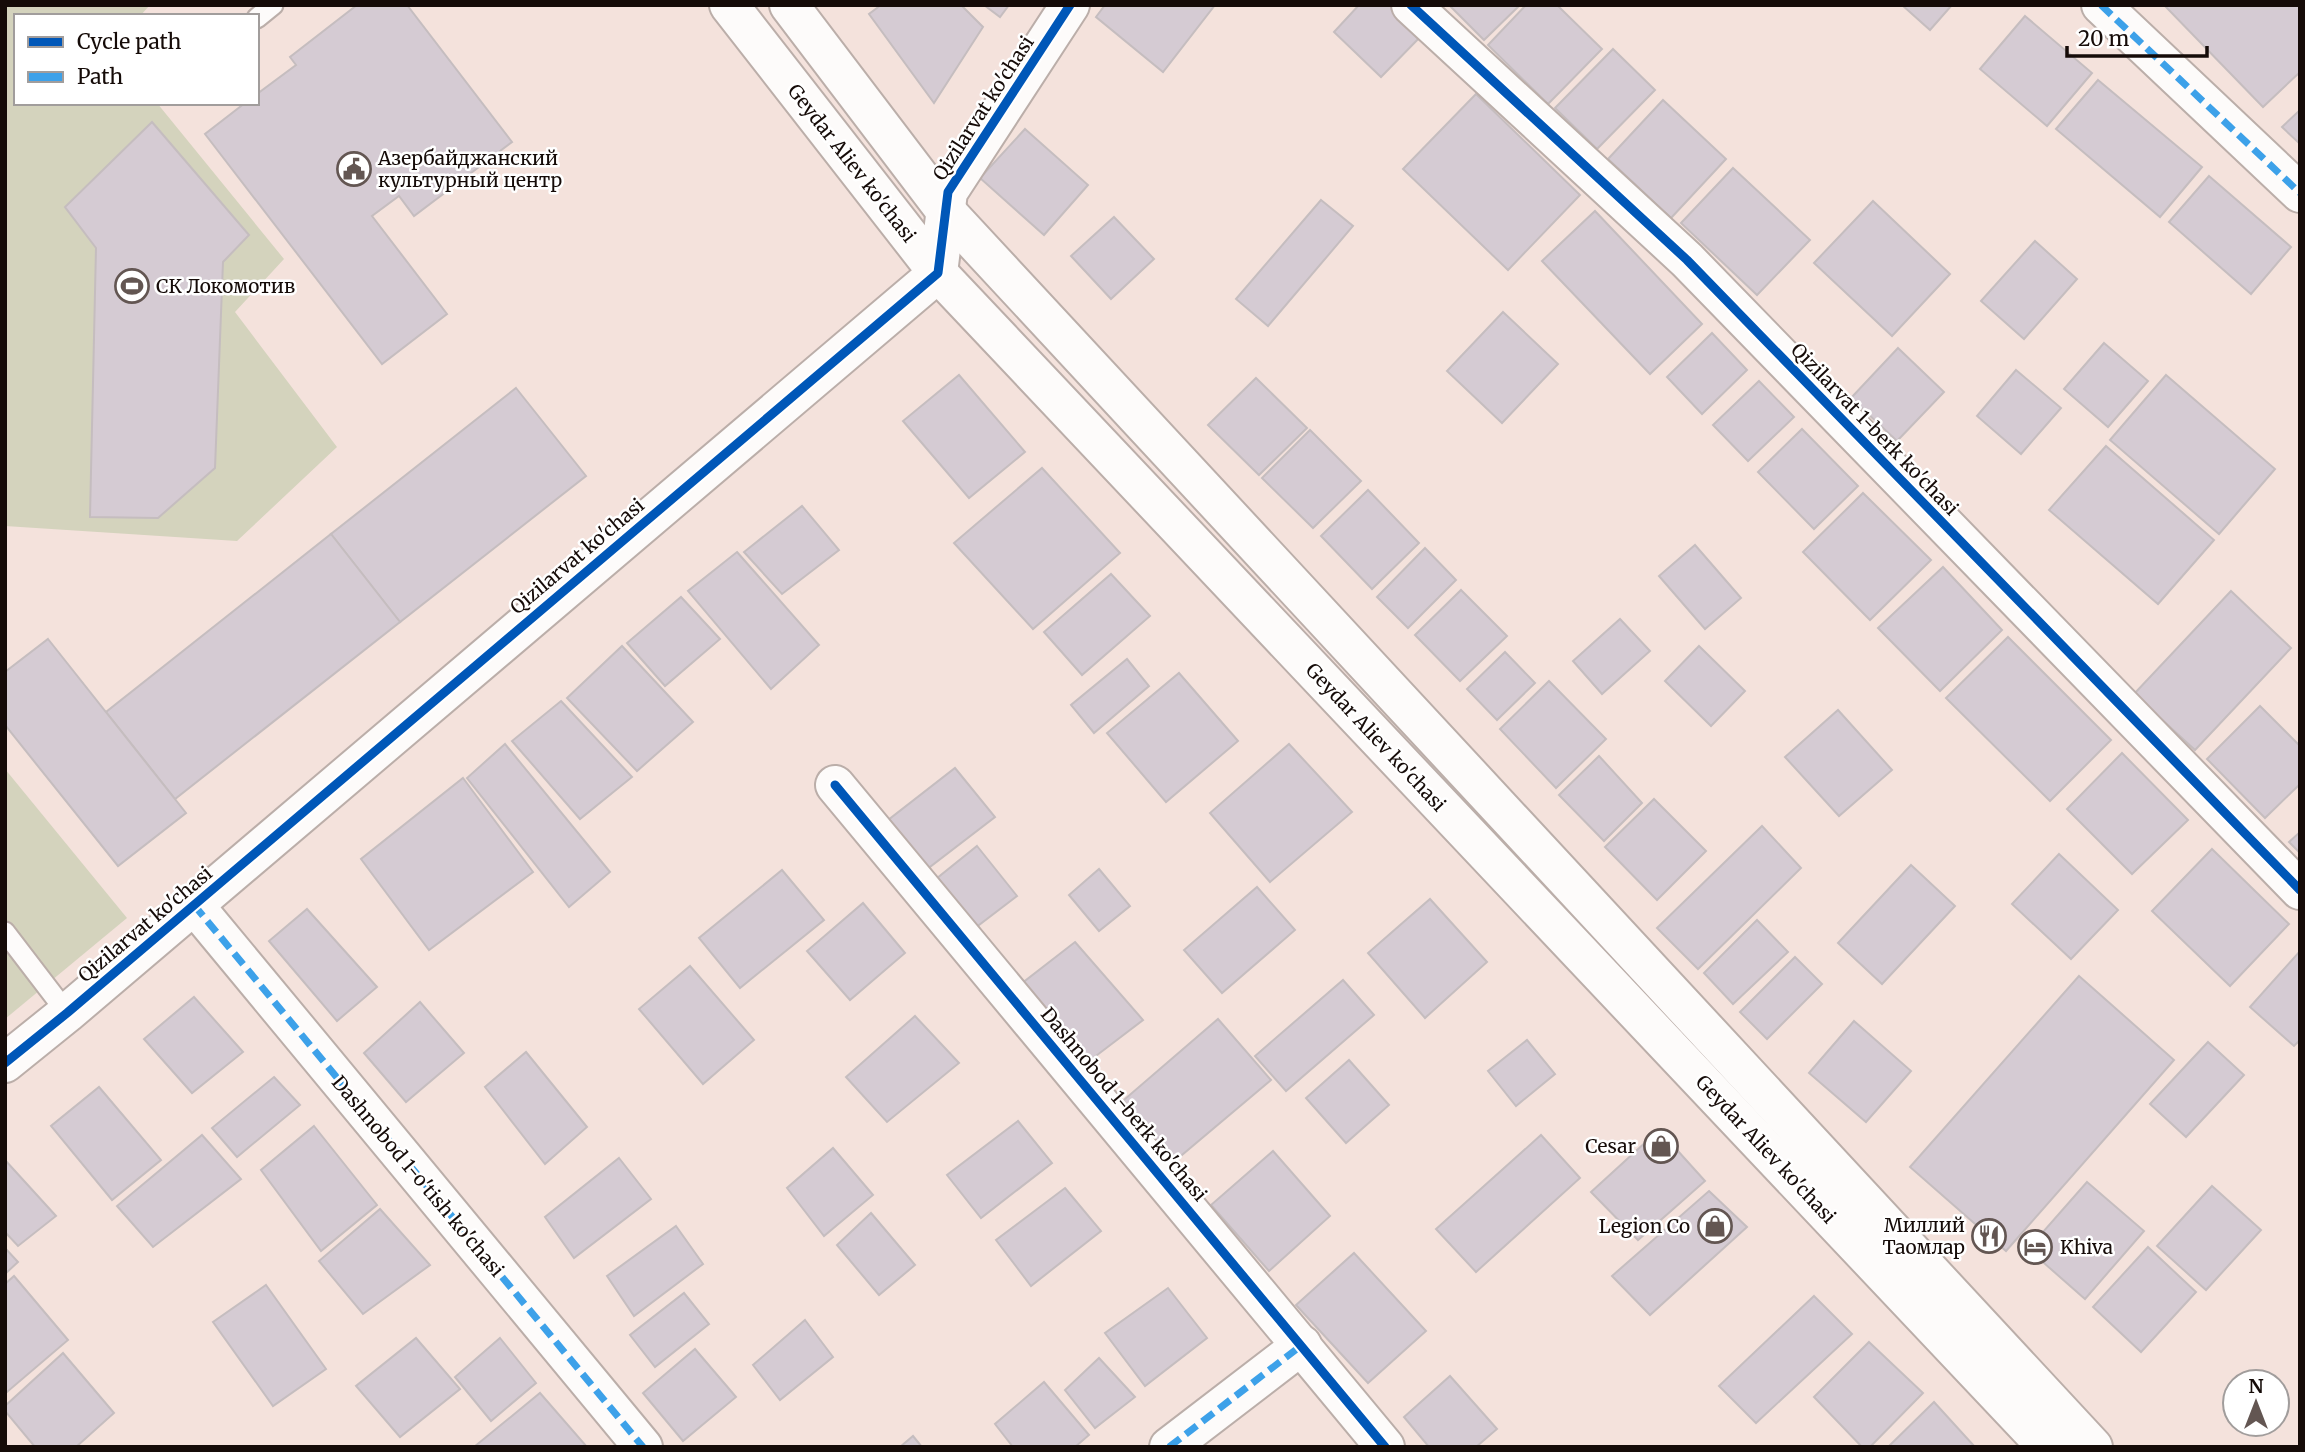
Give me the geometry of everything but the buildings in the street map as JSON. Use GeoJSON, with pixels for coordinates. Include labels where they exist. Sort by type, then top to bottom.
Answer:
{"type":"FeatureCollection","features":[{"type":"Feature","properties":{"kind":"street","name":"Geydar Aliev ko'chasi"},"geometry":{"type":"LineString","coordinates":[[729,5],[938,273],[2048,1447]]}},
{"type":"Feature","properties":{"kind":"street","name":"Geydar Aliev ko'chasi"},"geometry":{"type":"LineString","coordinates":[[789,5],[944,209],[2093,1447]]}},
{"type":"Feature","properties":{"kind":"street","name":"Qizilarvat ko'chasi"},"geometry":{"type":"LineString","coordinates":[[5,1063],[938,273],[948,192],[1070,5]]}},
{"type":"Feature","properties":{"kind":"street","name":"Qizilarvat 1-berk ko'chasi"},"geometry":{"type":"LineString","coordinates":[[1411,5],[1686,260],[2300,890]]}},
{"type":"Feature","properties":{"kind":"street"},"geometry":{"type":"LineString","coordinates":[[2101,5],[2300,193]]}},
{"type":"Feature","properties":{"kind":"street","name":"Dashnobod 1-berk ko'chasi"},"geometry":{"type":"LineString","coordinates":[[835,785],[1385,1447]]}},
{"type":"Feature","properties":{"kind":"street","name":"Dashnobod 1-o'tish ko'chasi"},"geometry":{"type":"LineString","coordinates":[[194,905],[643,1447]]}},
{"type":"Feature","properties":{"kind":"street"},"geometry":{"type":"LineString","coordinates":[[1168,1447],[1302,1345]]}},
{"type":"Feature","properties":{"kind":"lane"},"geometry":{"type":"LineString","coordinates":[[259,16],[273,5]]}},
{"type":"Feature","properties":{"kind":"lane"},"geometry":{"type":"LineString","coordinates":[[5,932],[67,1013]]}},
{"type":"Feature","properties":{"kind":"green space","name":"СК Локомотив"},"geometry":{"type":"Polygon","coordinates":[[[5,5],[150,5],[142,14],[14,14],[14,105],[159,105],[284,259],[235,312],[337,447],[237,541],[5,526],[5,5]]]}},
{"type":"Feature","properties":{"kind":"green space"},"geometry":{"type":"Polygon","coordinates":[[[5,769],[127,918],[5,1019],[5,769]]]}},
{"type":"Feature","properties":{"kind":"marked path"},"geometry":{"type":"LineString","coordinates":[[2101,5],[2300,193]]}},
{"type":"Feature","properties":{"kind":"marked path"},"geometry":{"type":"LineString","coordinates":[[194,905],[643,1447]]}},
{"type":"Feature","properties":{"kind":"marked path"},"geometry":{"type":"LineString","coordinates":[[1169,1447],[1302,1345]]}},
{"type":"Feature","properties":{"kind":"cycle path"},"geometry":{"type":"LineString","coordinates":[[5,1063],[938,273],[948,192],[1070,5]]}},
{"type":"Feature","properties":{"kind":"cycle path"},"geometry":{"type":"LineString","coordinates":[[1411,5],[1687,260],[2300,890]]}},
{"type":"Feature","properties":{"kind":"cycle path"},"geometry":{"type":"LineString","coordinates":[[835,785],[1385,1447]]}},
{"type":"Feature","properties":{"kind":"place","name":"Азербайджанский культурный центр"},"geometry":{"type":"Point","coordinates":[354,169]}},
{"type":"Feature","properties":{"kind":"place","name":"СК Локомотив"},"geometry":{"type":"Point","coordinates":[132,286]}},
{"type":"Feature","properties":{"kind":"place","name":"Cesar"},"geometry":{"type":"Point","coordinates":[1661,1146]}},
{"type":"Feature","properties":{"kind":"place","name":"Legion Co"},"geometry":{"type":"Point","coordinates":[1715,1226]}},
{"type":"Feature","properties":{"kind":"place","name":"Миллий Таомлар"},"geometry":{"type":"Point","coordinates":[1989,1236]}},
{"type":"Feature","properties":{"kind":"place","name":"Khiva"},"geometry":{"type":"Point","coordinates":[2035,1247]}}]}
